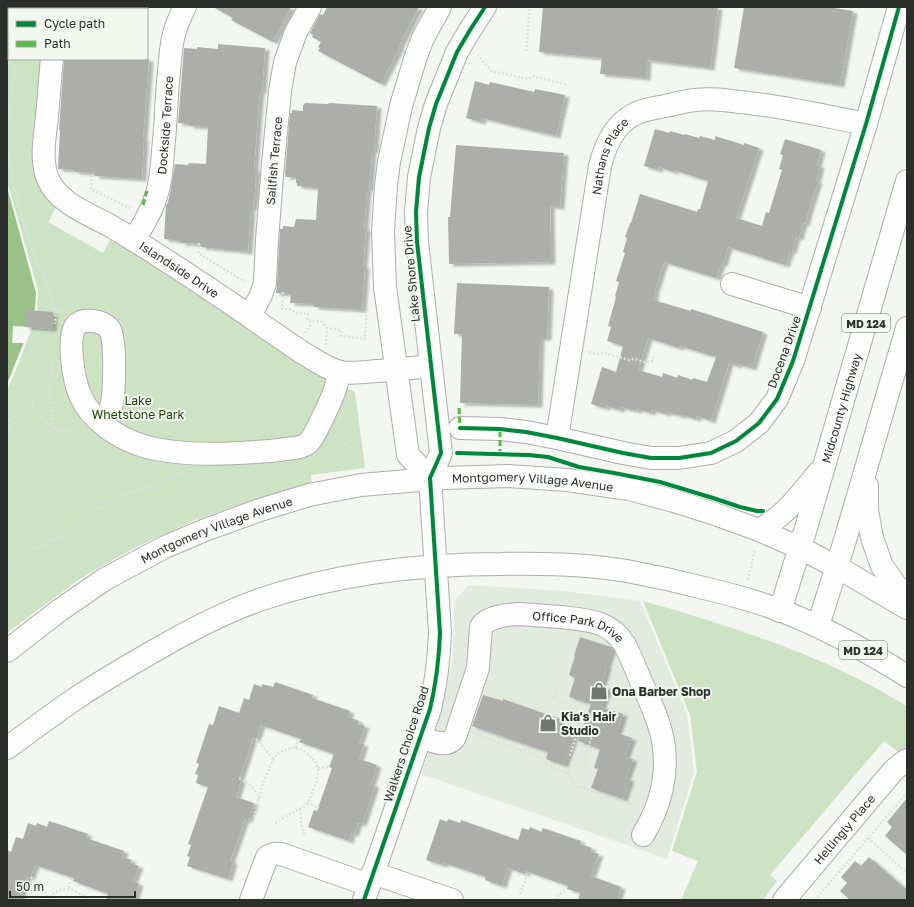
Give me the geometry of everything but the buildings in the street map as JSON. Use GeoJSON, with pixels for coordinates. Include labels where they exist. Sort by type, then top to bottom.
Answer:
{"type":"FeatureCollection","features":[{"type":"Feature","properties":{"kind":"street","name":"Dockside Terrace"},"geometry":{"type":"LineString","coordinates":[[134,240],[154,204],[156,196],[161,171],[171,43],[176,26],[185,7]]}},
{"type":"Feature","properties":{"kind":"street","name":"Sailfish Terrace"},"geometry":{"type":"LineString","coordinates":[[250,316],[261,295],[265,279],[280,91],[285,62],[296,32],[310,7]]}},
{"type":"Feature","properties":{"kind":"street","name":"Lake Shore Drive"},"geometry":{"type":"LineString","coordinates":[[440,7],[423,38],[416,56],[397,120],[389,162],[383,231],[387,304],[408,454],[430,478],[441,453],[416,242],[416,212],[419,177],[429,128],[436,104],[458,52],[485,7]]}},
{"type":"Feature","properties":{"kind":"street","name":"Docena Drive"},"geometry":{"type":"LineString","coordinates":[[460,428],[500,429],[557,438],[651,458],[679,458],[711,453],[736,441],[759,423],[778,399],[793,361],[866,124],[899,7]]}},
{"type":"Feature","properties":{"kind":"street","name":"Islandside Drive"},"geometry":{"type":"LineString","coordinates":[[52,60],[44,153],[45,171],[51,186],[59,196],[68,203],[104,222],[193,277],[279,337],[332,368],[350,373],[363,373],[431,366]]}},
{"type":"Feature","properties":{"kind":"street","name":"Nathans Place"},"geometry":{"type":"LineString","coordinates":[[557,438],[600,166],[606,145],[622,123],[633,115],[648,109],[695,100],[715,99],[792,109],[866,124]]}},
{"type":"Feature","properties":{"kind":"street"},"geometry":{"type":"LineString","coordinates":[[397,120],[429,128]]}},
{"type":"Feature","properties":{"kind":"street","name":"Midcounty Highway"},"geometry":{"type":"LineString","coordinates":[[780,611],[800,548],[907,181]]}},
{"type":"Feature","properties":{"kind":"street"},"geometry":{"type":"LineString","coordinates":[[732,284],[810,308]]}},
{"type":"Feature","properties":{"kind":"street","name":"MD 124"},"geometry":{"type":"LineString","coordinates":[[907,328],[868,462],[867,510],[872,538],[882,566],[907,601]]}},
{"type":"Feature","properties":{"kind":"street"},"geometry":{"type":"LineString","coordinates":[[101,422],[124,438],[138,444],[172,451],[233,453],[268,451],[301,446],[308,443],[318,428],[334,394],[332,368]]}},
{"type":"Feature","properties":{"kind":"street"},"geometry":{"type":"LineString","coordinates":[[818,626],[868,462]]}},
{"type":"Feature","properties":{"kind":"street"},"geometry":{"type":"LineString","coordinates":[[757,537],[789,508],[824,465]]}},
{"type":"Feature","properties":{"kind":"street","name":"Montgomery Village Avenue"},"geometry":{"type":"LineString","coordinates":[[7,651],[60,610],[105,579],[165,547],[205,530],[260,510],[310,495],[361,485],[430,478],[508,476],[567,480],[629,489],[674,501],[712,513],[757,537],[800,548],[907,608]]}},
{"type":"Feature","properties":{"kind":"street","name":"Walkers Choice Road"},"geometry":{"type":"LineString","coordinates":[[369,886],[421,737],[434,695],[439,657],[440,633],[430,478]]}},
{"type":"Feature","properties":{"kind":"street"},"geometry":{"type":"LineString","coordinates":[[7,748],[78,697],[182,635],[222,615],[262,599],[339,578],[383,571],[462,564],[522,563],[577,565],[626,571],[688,584],[742,598],[780,611]]}},
{"type":"Feature","properties":{"kind":"street","name":"MD 124"},"geometry":{"type":"LineString","coordinates":[[780,611],[818,626],[878,658],[907,676]]}},
{"type":"Feature","properties":{"kind":"street","name":"Office Park Drive"},"geometry":{"type":"LineString","coordinates":[[421,737],[443,744],[450,742],[456,737],[479,664],[481,627],[485,621],[520,614],[589,620],[602,624],[622,639],[655,714],[661,732],[665,755],[664,774],[655,813],[643,835]]}},
{"type":"Feature","properties":{"kind":"street","name":"Hellingly Place"},"geometry":{"type":"LineString","coordinates":[[784,900],[893,771],[907,760]]}},
{"type":"Feature","properties":{"kind":"street"},"geometry":{"type":"LineString","coordinates":[[251,900],[267,857],[276,853],[369,886],[452,900]]}},
{"type":"Feature","properties":{"kind":"path"},"geometry":{"type":"LineString","coordinates":[[526,51],[530,7]]}},
{"type":"Feature","properties":{"kind":"path"},"geometry":{"type":"LineString","coordinates":[[480,58],[492,71],[528,79],[533,76],[568,85]]}},
{"type":"Feature","properties":{"kind":"path"},"geometry":{"type":"LineString","coordinates":[[17,60],[8,123],[8,148],[12,181],[28,235],[56,309],[55,328]]}},
{"type":"Feature","properties":{"kind":"path"},"geometry":{"type":"LineString","coordinates":[[92,175],[91,189],[127,207],[154,204]]}},
{"type":"Feature","properties":{"kind":"path"},"geometry":{"type":"LineString","coordinates":[[199,243],[198,253],[244,283],[265,279]]}},
{"type":"Feature","properties":{"kind":"path"},"geometry":{"type":"LineString","coordinates":[[284,291],[282,309],[290,309],[296,313],[308,314],[307,320],[322,322],[327,328],[332,368]]}},
{"type":"Feature","properties":{"kind":"path"},"geometry":{"type":"LineString","coordinates":[[327,328],[341,330],[341,336],[365,339],[367,302],[387,304]]}},
{"type":"Feature","properties":{"kind":"path"},"geometry":{"type":"LineString","coordinates":[[595,354],[605,353],[629,360],[634,359],[645,362],[652,361],[654,357]]}},
{"type":"Feature","properties":{"kind":"path"},"geometry":{"type":"LineString","coordinates":[[51,426],[50,386],[52,360]]}},
{"type":"Feature","properties":{"kind":"path"},"geometry":{"type":"LineString","coordinates":[[7,433],[11,426],[8,422],[50,386]]}},
{"type":"Feature","properties":{"kind":"path"},"geometry":{"type":"LineString","coordinates":[[30,403],[51,426],[57,430],[68,432],[74,429]]}},
{"type":"Feature","properties":{"kind":"path"},"geometry":{"type":"LineString","coordinates":[[328,443],[334,440],[346,444],[358,453],[365,466],[370,468]]}},
{"type":"Feature","properties":{"kind":"path"},"geometry":{"type":"LineString","coordinates":[[7,568],[33,548],[68,533],[95,511],[110,502],[139,489],[189,472]]}},
{"type":"Feature","properties":{"kind":"path"},"geometry":{"type":"LineString","coordinates":[[748,580],[757,537]]}},
{"type":"Feature","properties":{"kind":"path"},"geometry":{"type":"LineString","coordinates":[[556,689],[553,698],[573,705],[577,724],[594,730],[584,758],[588,770]]}},
{"type":"Feature","properties":{"kind":"path"},"geometry":{"type":"LineString","coordinates":[[568,773],[574,757],[570,755],[580,725]]}},
{"type":"Feature","properties":{"kind":"path"},"geometry":{"type":"LineString","coordinates":[[472,740],[474,733],[542,758],[545,765],[568,773],[574,785],[655,813]]}},
{"type":"Feature","properties":{"kind":"path"},"geometry":{"type":"LineString","coordinates":[[296,748],[298,738]]}},
{"type":"Feature","properties":{"kind":"path"},"geometry":{"type":"LineString","coordinates":[[256,739],[274,760]]}},
{"type":"Feature","properties":{"kind":"path"},"geometry":{"type":"LineString","coordinates":[[254,818],[270,766],[277,754],[284,750],[294,748],[301,749],[317,764],[318,773],[316,783],[307,803],[300,809],[274,824]]}},
{"type":"Feature","properties":{"kind":"path"},"geometry":{"type":"LineString","coordinates":[[318,768],[329,767]]}},
{"type":"Feature","properties":{"kind":"path"},"geometry":{"type":"LineString","coordinates":[[239,778],[245,780],[251,786],[256,792],[259,800]]}},
{"type":"Feature","properties":{"kind":"path"},"geometry":{"type":"LineString","coordinates":[[815,900],[907,792]]}},
{"type":"Feature","properties":{"kind":"path"},"geometry":{"type":"LineString","coordinates":[[307,803],[319,808]]}},
{"type":"Feature","properties":{"kind":"path"},"geometry":{"type":"LineString","coordinates":[[300,809],[302,830],[306,835]]}},
{"type":"Feature","properties":{"kind":"path"},"geometry":{"type":"LineString","coordinates":[[868,838],[907,873]]}},
{"type":"Feature","properties":{"kind":"path"},"geometry":{"type":"LineString","coordinates":[[520,894],[528,872]]}},
{"type":"Feature","properties":{"kind":"path"},"geometry":{"type":"LineString","coordinates":[[31,877],[48,899],[54,893],[70,888],[87,900]]}},
{"type":"Feature","properties":{"kind":"path"},"geometry":{"type":"LineString","coordinates":[[70,888],[71,877]]}},
{"type":"Feature","properties":{"kind":"path"},"geometry":{"type":"LineString","coordinates":[[555,900],[567,888]]}},
{"type":"Feature","properties":{"kind":"shaded area"},"geometry":{"type":"Polygon","coordinates":[[[7,187],[36,293],[34,317],[7,384],[7,187]]]}},
{"type":"Feature","properties":{"kind":"shaded area"},"geometry":{"type":"Polygon","coordinates":[[[469,585],[563,591],[640,601],[687,714],[694,772],[667,859],[421,774],[441,713],[453,657],[454,602],[469,585]]]}},
{"type":"Feature","properties":{"kind":"green space","name":"Lake Whetstone Park"},"geometry":{"type":"Polygon","coordinates":[[[8,27],[8,60],[42,60],[43,193],[56,208],[48,222],[103,253],[111,238],[205,298],[256,334],[323,376],[355,392],[365,468],[311,475],[312,484],[259,498],[195,520],[138,546],[81,578],[7,633],[7,390],[37,315],[38,290],[7,181],[8,27]]]}},
{"type":"Feature","properties":{"kind":"green space"},"geometry":{"type":"Polygon","coordinates":[[[643,601],[729,627],[796,651],[845,672],[907,706],[907,744],[902,755],[884,741],[770,875],[777,881],[763,900],[681,900],[698,861],[672,851],[697,772],[690,715],[643,601]]]}},
{"type":"Feature","properties":{"kind":"pier"},"geometry":{"type":"Polygon","coordinates":[[[13,326],[32,327],[26,343],[12,343],[13,326]]]}},
{"type":"Feature","properties":{"kind":"marked path"},"geometry":{"type":"LineString","coordinates":[[143,205],[147,191]]}},
{"type":"Feature","properties":{"kind":"marked path"},"geometry":{"type":"LineString","coordinates":[[459,408],[460,428]]}},
{"type":"Feature","properties":{"kind":"marked path"},"geometry":{"type":"LineString","coordinates":[[500,429],[500,455]]}},
{"type":"Feature","properties":{"kind":"cycle path"},"geometry":{"type":"LineString","coordinates":[[364,900],[430,709],[436,681],[439,652],[440,633],[430,478],[441,453],[417,242],[416,212],[419,177],[429,128],[436,104],[457,52],[485,7]]}},
{"type":"Feature","properties":{"kind":"cycle path"},"geometry":{"type":"LineString","coordinates":[[460,428],[500,429],[526,432],[651,458],[679,458],[711,453],[736,441],[759,423],[777,399],[793,361],[866,124],[899,7]]}},
{"type":"Feature","properties":{"kind":"cycle path"},"geometry":{"type":"LineString","coordinates":[[457,453],[548,457],[579,467],[660,482],[740,507],[763,511]]}},
{"type":"Feature","properties":{"kind":"place","name":"Ona Barber Shop"},"geometry":{"type":"Point","coordinates":[599,691]}},
{"type":"Feature","properties":{"kind":"place","name":"Kia's Hair Studio"},"geometry":{"type":"Point","coordinates":[548,723]}}]}
